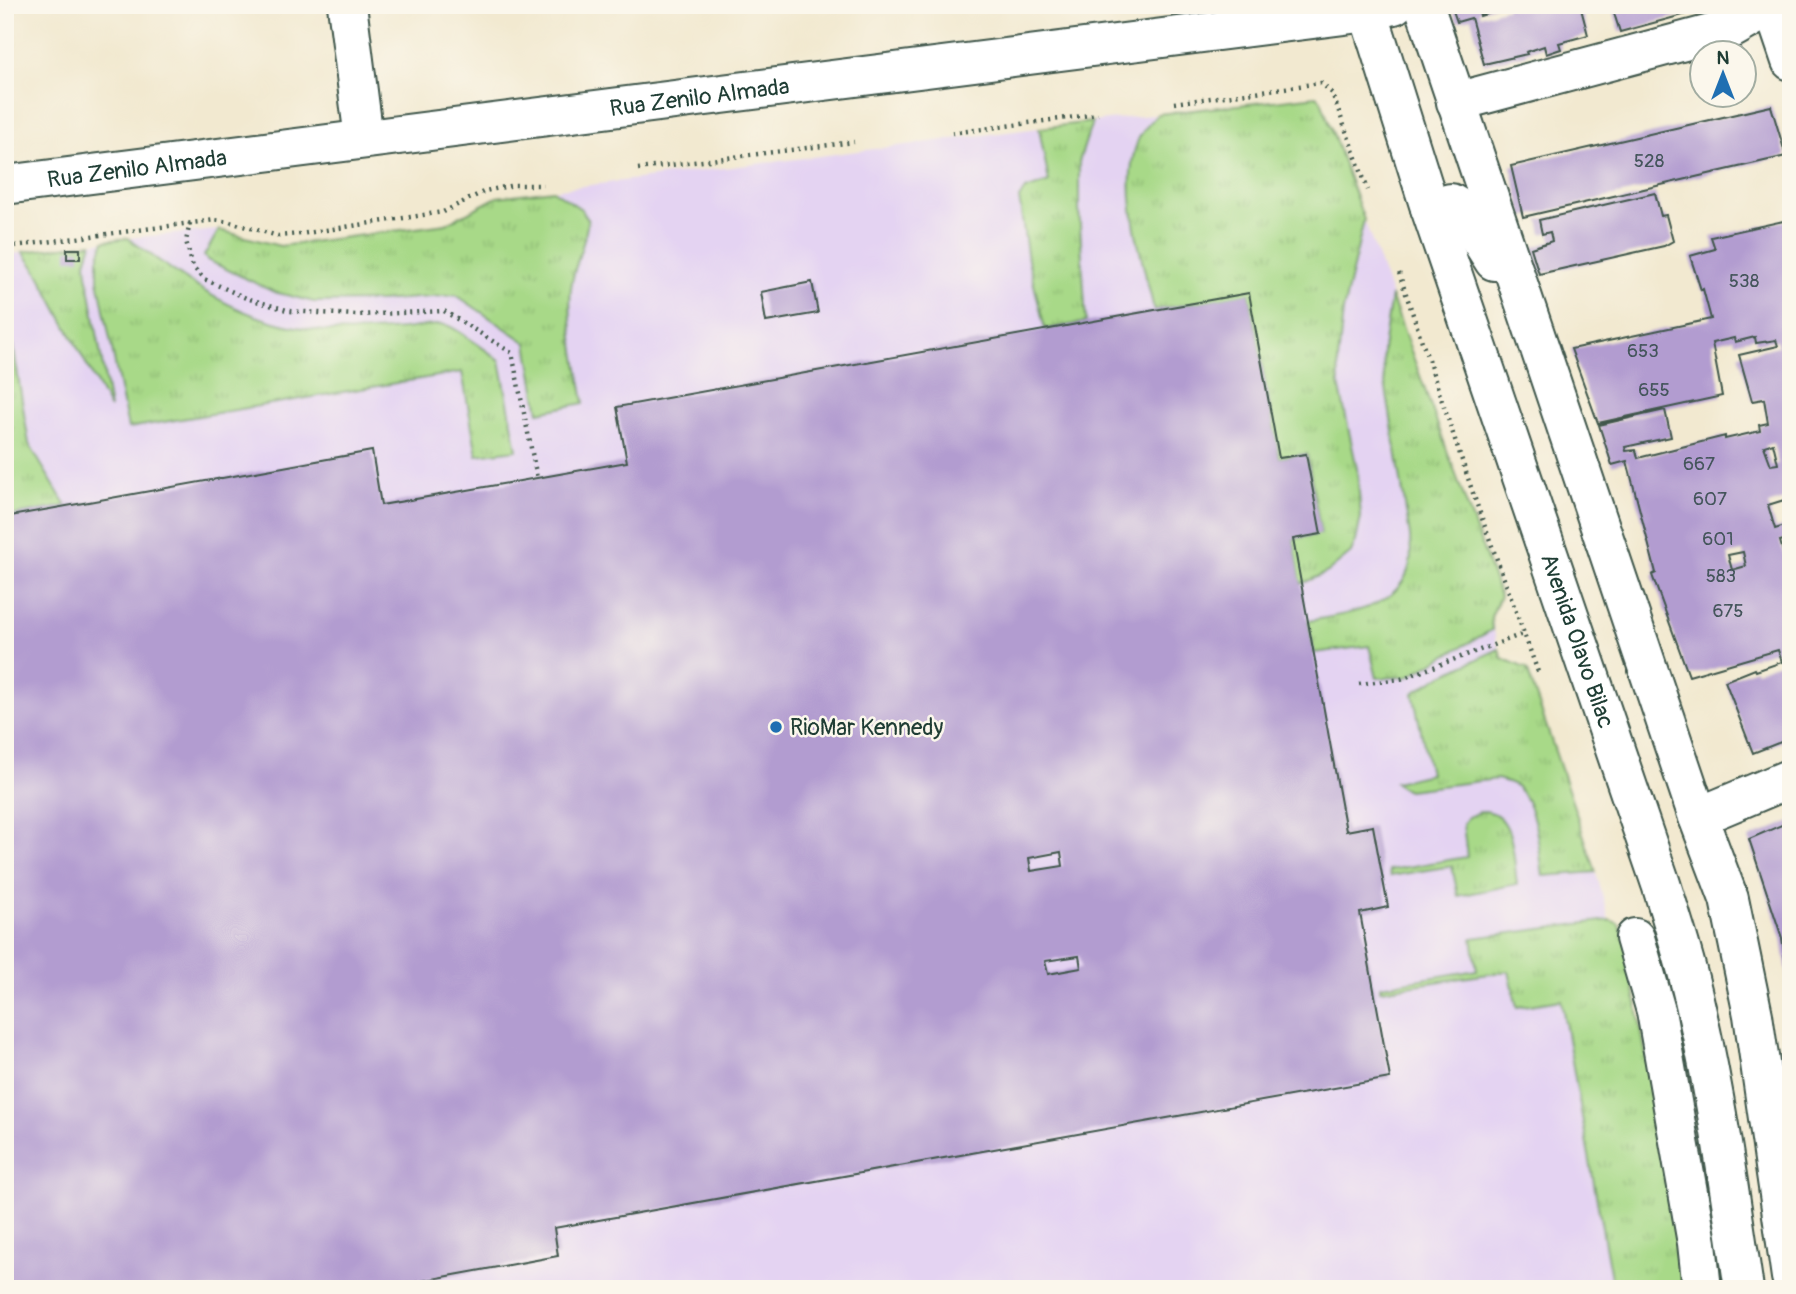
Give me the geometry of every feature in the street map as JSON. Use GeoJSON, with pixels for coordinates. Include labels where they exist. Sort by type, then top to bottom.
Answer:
{"type":"FeatureCollection","features":[{"type":"Feature","properties":{"kind":"street"},"geometry":{"type":"LineString","coordinates":[[347,5],[364,139]]}},
{"type":"Feature","properties":{"kind":"street"},"geometry":{"type":"LineString","coordinates":[[1424,5],[1698,817],[1729,899],[1753,1015],[1791,1277]]}},
{"type":"Feature","properties":{"kind":"street"},"geometry":{"type":"LineString","coordinates":[[1456,102],[1733,28],[1772,5],[1791,61]]}},
{"type":"Feature","properties":{"kind":"street","name":"Rua Zenilo Almada"},"geometry":{"type":"LineString","coordinates":[[5,186],[1376,8]]}},
{"type":"Feature","properties":{"kind":"street","name":"Avenida Olavo Bilac"},"geometry":{"type":"LineString","coordinates":[[1376,8],[1430,208],[1661,884],[1683,956],[1697,1010],[1730,1192],[1744,1289]]}},
{"type":"Feature","properties":{"kind":"street"},"geometry":{"type":"LineString","coordinates":[[1430,208],[1451,203],[1461,209],[1529,320]]}},
{"type":"Feature","properties":{"kind":"street"},"geometry":{"type":"LineString","coordinates":[[1698,817],[1791,778]]}},
{"type":"Feature","properties":{"kind":"street"},"geometry":{"type":"LineString","coordinates":[[1635,938],[1656,1011],[1698,1243],[1702,1289]]}},
{"type":"Feature","properties":{"kind":"path"},"geometry":{"type":"LineString","coordinates":[[1174,103],[1321,83],[1332,93],[1368,190]]}},
{"type":"Feature","properties":{"kind":"path"},"geometry":{"type":"LineString","coordinates":[[953,133],[1098,114]]}},
{"type":"Feature","properties":{"kind":"path"},"geometry":{"type":"LineString","coordinates":[[638,169],[854,142]]}},
{"type":"Feature","properties":{"kind":"path"},"geometry":{"type":"LineString","coordinates":[[15,246],[215,220],[278,236],[289,235],[443,212],[485,191],[513,185],[543,185]]}},
{"type":"Feature","properties":{"kind":"path"},"geometry":{"type":"LineString","coordinates":[[190,223],[186,242],[192,267],[204,279],[246,298],[290,311],[320,313],[356,315],[444,311],[512,354],[537,478]]}},
{"type":"Feature","properties":{"kind":"path"},"geometry":{"type":"LineString","coordinates":[[1399,273],[1523,634],[1539,672]]}},
{"type":"Feature","properties":{"kind":"path"},"geometry":{"type":"LineString","coordinates":[[1359,684],[1401,679],[1523,634]]}},
{"type":"Feature","properties":{"kind":"shaded area","name":"RioMar Kennedy"},"geometry":{"type":"Polygon","coordinates":[[[1317,96],[1321,100],[1500,596],[1491,617],[1502,658],[1527,669],[1596,872],[1609,920],[1618,923],[1688,1289],[5,1289],[5,255],[128,238],[219,230],[280,246],[446,224],[497,197],[1039,128],[1317,96]]]}},
{"type":"Feature","properties":{"kind":"green space"},"geometry":{"type":"Polygon","coordinates":[[[1317,96],[1321,100],[1364,220],[1343,311],[1338,361],[1339,384],[1357,469],[1361,517],[1351,553],[1328,572],[1301,584],[1293,539],[1321,534],[1307,454],[1279,458],[1249,294],[1154,310],[1134,225],[1131,181],[1132,160],[1138,140],[1158,114],[1317,96]]]}},
{"type":"Feature","properties":{"kind":"green space"},"geometry":{"type":"Polygon","coordinates":[[[1092,122],[1079,162],[1086,322],[1045,329],[1028,260],[1019,198],[1025,190],[1049,182],[1039,128],[1092,122]]]}},
{"type":"Feature","properties":{"kind":"green space"},"geometry":{"type":"Polygon","coordinates":[[[553,190],[581,209],[588,219],[570,302],[584,403],[539,412],[527,343],[456,295],[379,301],[314,302],[274,292],[207,260],[204,256],[219,230],[280,246],[446,224],[497,197],[553,190]]]}},
{"type":"Feature","properties":{"kind":"green space"},"geometry":{"type":"Polygon","coordinates":[[[128,238],[168,268],[231,306],[277,323],[314,330],[340,331],[436,325],[451,327],[500,360],[517,450],[477,455],[462,372],[128,428],[98,280],[98,259],[104,241],[128,238]]]}},
{"type":"Feature","properties":{"kind":"green space"},"geometry":{"type":"Polygon","coordinates":[[[92,243],[86,262],[87,274],[110,409],[38,273],[23,252],[92,243]]]}},
{"type":"Feature","properties":{"kind":"green space"},"geometry":{"type":"Polygon","coordinates":[[[1391,296],[1500,596],[1491,617],[1492,630],[1407,677],[1377,678],[1369,646],[1314,653],[1308,621],[1354,612],[1384,600],[1405,578],[1410,563],[1410,536],[1384,376],[1383,349],[1391,296]]]}},
{"type":"Feature","properties":{"kind":"green space"},"geometry":{"type":"Polygon","coordinates":[[[5,318],[12,339],[29,444],[66,506],[5,517],[5,318]]]}},
{"type":"Feature","properties":{"kind":"green space"},"geometry":{"type":"Polygon","coordinates":[[[1499,649],[1502,658],[1527,669],[1596,872],[1543,876],[1529,805],[1524,795],[1510,783],[1497,779],[1408,790],[1395,782],[1430,774],[1413,693],[1439,677],[1499,649]]]}},
{"type":"Feature","properties":{"kind":"green space"},"geometry":{"type":"Polygon","coordinates":[[[1482,811],[1493,813],[1507,828],[1511,838],[1517,884],[1458,896],[1452,866],[1390,876],[1389,870],[1467,857],[1463,824],[1468,817],[1482,811]]]}},
{"type":"Feature","properties":{"kind":"green space"},"geometry":{"type":"Polygon","coordinates":[[[1609,920],[1618,923],[1624,934],[1688,1289],[1613,1289],[1561,1000],[1517,1007],[1509,971],[1380,990],[1380,986],[1477,970],[1472,938],[1609,920]]]}},
{"type":"Feature","properties":{"kind":"building"},"geometry":{"type":"Polygon","coordinates":[[[1451,5],[1497,5],[1479,11],[1480,16],[1507,8],[1506,5],[1513,5],[1513,9],[1531,5],[1580,5],[1588,35],[1559,43],[1561,49],[1546,54],[1544,46],[1526,52],[1527,54],[1484,64],[1471,18],[1457,22],[1451,5]]]}},
{"type":"Feature","properties":{"kind":"building"},"geometry":{"type":"Polygon","coordinates":[[[1716,6],[1620,32],[1612,7],[1716,6]]]}},
{"type":"Feature","properties":{"kind":"building"},"geometry":{"type":"Polygon","coordinates":[[[1771,106],[1786,156],[1523,217],[1511,166],[1771,106]]]}},
{"type":"Feature","properties":{"kind":"building"},"geometry":{"type":"Polygon","coordinates":[[[1655,193],[1661,216],[1666,215],[1673,241],[1664,246],[1539,274],[1531,248],[1552,241],[1550,232],[1542,234],[1539,220],[1655,193]]]}},
{"type":"Feature","properties":{"kind":"building"},"geometry":{"type":"Polygon","coordinates":[[[1788,220],[1791,228],[1791,513],[1789,514],[1784,500],[1768,505],[1775,529],[1791,524],[1791,538],[1780,541],[1784,555],[1788,555],[1791,563],[1791,738],[1753,753],[1725,681],[1782,662],[1778,650],[1689,676],[1652,575],[1656,573],[1627,461],[1612,465],[1599,425],[1665,410],[1671,437],[1625,447],[1626,451],[1636,450],[1638,458],[1725,436],[1725,439],[1760,431],[1759,425],[1768,423],[1764,399],[1752,401],[1739,355],[1778,346],[1776,340],[1756,343],[1755,337],[1735,342],[1734,338],[1712,343],[1722,396],[1598,423],[1571,349],[1711,319],[1690,256],[1715,249],[1711,237],[1788,220]],[[1773,443],[1764,446],[1771,465],[1778,464],[1773,443]],[[1743,552],[1728,555],[1732,570],[1746,566],[1743,552]]]}},
{"type":"Feature","properties":{"kind":"building"},"geometry":{"type":"Polygon","coordinates":[[[67,249],[80,249],[80,259],[67,259],[67,249]]]}},
{"type":"Feature","properties":{"kind":"building"},"geometry":{"type":"Polygon","coordinates":[[[812,282],[818,313],[766,322],[761,292],[812,282]]]}},
{"type":"Feature","properties":{"kind":"building","name":"RioMar Kennedy"},"geometry":{"type":"Polygon","coordinates":[[[1249,293],[1279,458],[1306,454],[1321,534],[1293,539],[1346,831],[1373,826],[1388,907],[1360,913],[1390,1078],[554,1228],[558,1256],[378,1289],[5,1289],[5,517],[372,451],[381,505],[627,462],[617,407],[1249,293]],[[1061,852],[1029,858],[1031,871],[1063,866],[1061,852]],[[1079,956],[1045,961],[1048,974],[1081,968],[1079,956]]]}},
{"type":"Feature","properties":{"kind":"building"},"geometry":{"type":"Polygon","coordinates":[[[1791,821],[1789,987],[1782,938],[1749,839],[1791,821]]]}},
{"type":"Feature","properties":{"kind":"place","name":"RioMar Kennedy"},"geometry":{"type":"Point","coordinates":[776,727]}}]}
